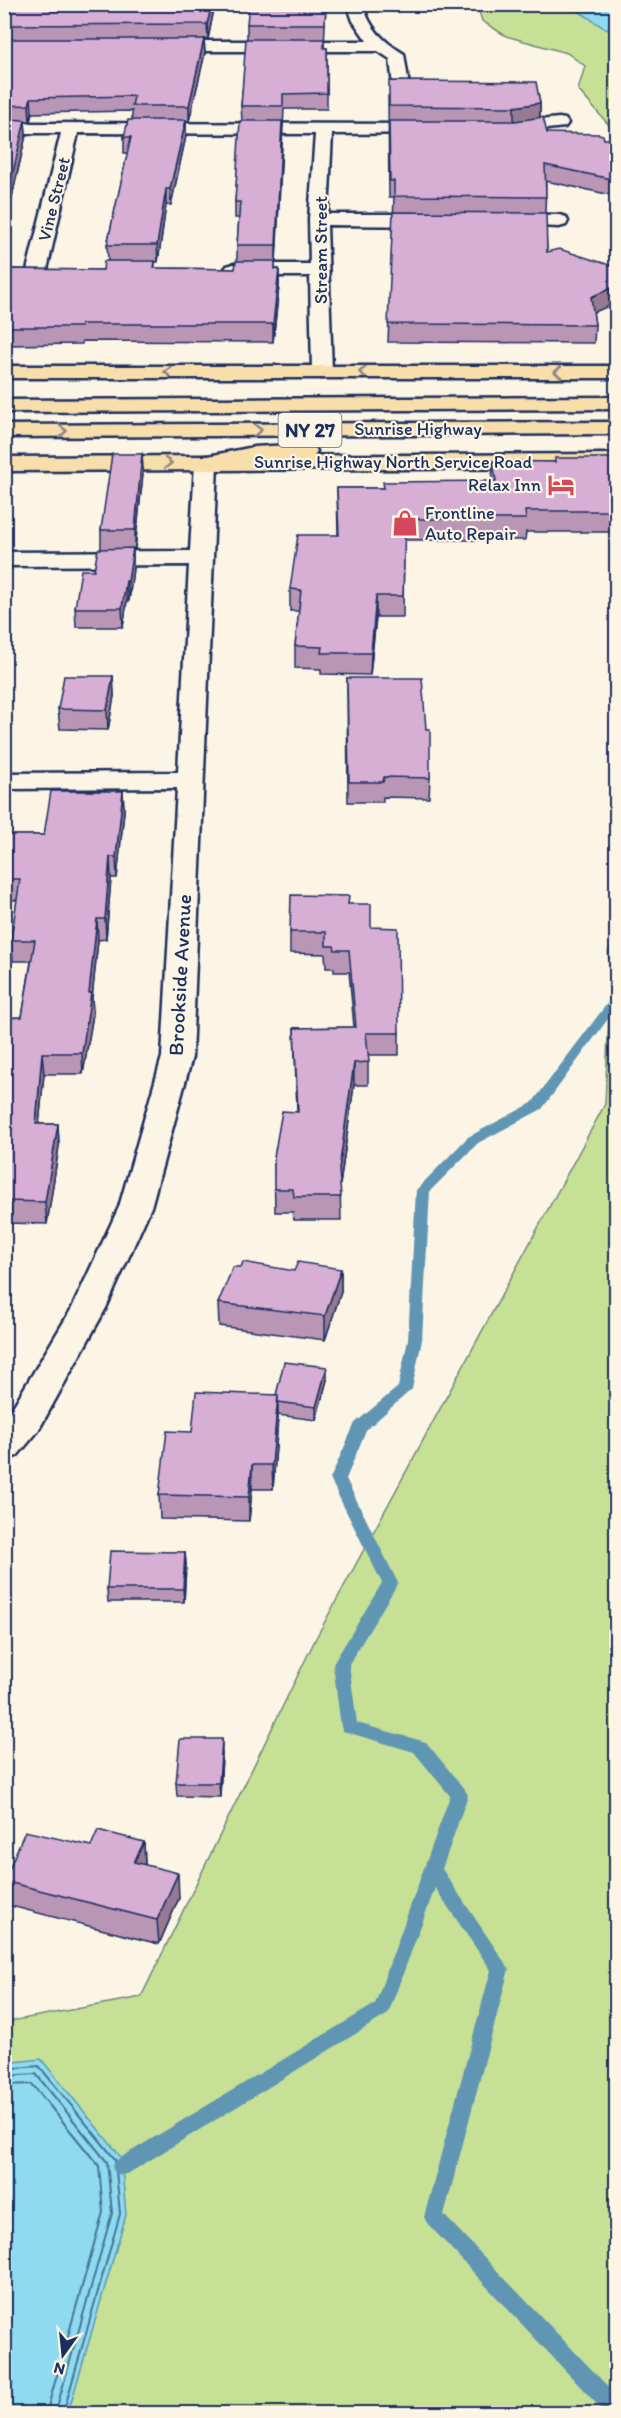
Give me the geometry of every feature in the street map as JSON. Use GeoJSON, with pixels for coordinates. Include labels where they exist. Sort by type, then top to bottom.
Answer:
{"type":"FeatureCollection","features":[{"type":"Feature","properties":{"kind":"main road"},"geometry":{"type":"LineString","coordinates":[[4,372],[616,372]]}},
{"type":"Feature","properties":{"kind":"main road"},"geometry":{"type":"LineString","coordinates":[[4,384],[346,392],[564,403]]}},
{"type":"Feature","properties":{"kind":"main road","name":"Sunrise Highway"},"geometry":{"type":"LineString","coordinates":[[4,405],[616,403]]}},
{"type":"Feature","properties":{"kind":"main road","name":"Sunrise Highway"},"geometry":{"type":"LineString","coordinates":[[4,431],[616,428]]}},
{"type":"Feature","properties":{"kind":"main road"},"geometry":{"type":"LineString","coordinates":[[4,464],[206,463],[254,453],[406,445],[616,441]]}},
{"type":"Feature","properties":{"kind":"main road","name":"Sunrise Highway North Service Road"},"geometry":{"type":"LineString","coordinates":[[206,463],[616,461]]}},
{"type":"Feature","properties":{"kind":"street"},"geometry":{"type":"LineString","coordinates":[[355,4],[362,27],[381,46],[398,57],[401,86]]}},
{"type":"Feature","properties":{"kind":"street"},"geometry":{"type":"LineString","coordinates":[[146,46],[381,46]]}},
{"type":"Feature","properties":{"kind":"street"},"geometry":{"type":"LineString","coordinates":[[478,129],[514,129],[559,123]]}},
{"type":"Feature","properties":{"kind":"street"},"geometry":{"type":"LineString","coordinates":[[4,128],[454,129]]}},
{"type":"Feature","properties":{"kind":"street","name":"Vine Street"},"geometry":{"type":"LineString","coordinates":[[36,270],[71,128]]}},
{"type":"Feature","properties":{"kind":"street","name":"Stream Street"},"geometry":{"type":"LineString","coordinates":[[322,372],[318,219],[324,128]]}},
{"type":"Feature","properties":{"kind":"street"},"geometry":{"type":"LineString","coordinates":[[318,219],[456,220]]}},
{"type":"Feature","properties":{"kind":"street"},"geometry":{"type":"LineString","coordinates":[[490,220],[559,220]]}},
{"type":"Feature","properties":{"kind":"street"},"geometry":{"type":"LineString","coordinates":[[15,270],[60,270]]}},
{"type":"Feature","properties":{"kind":"street"},"geometry":{"type":"LineString","coordinates":[[214,270],[320,270]]}},
{"type":"Feature","properties":{"kind":"street","name":"Brookside Avenue"},"geometry":{"type":"LineString","coordinates":[[4,1447],[25,1422],[89,1308],[135,1207],[177,1057],[206,463]]}},
{"type":"Feature","properties":{"kind":"street"},"geometry":{"type":"LineString","coordinates":[[4,559],[203,558]]}},
{"type":"Feature","properties":{"kind":"street"},"geometry":{"type":"LineString","coordinates":[[4,781],[190,780]]}},
{"type":"Feature","properties":{"kind":"green space"},"geometry":{"type":"Polygon","coordinates":[[[477,5],[616,5],[616,133],[578,90],[585,66],[567,53],[506,36],[482,21],[477,5]]]}},
{"type":"Feature","properties":{"kind":"green space"},"geometry":{"type":"Polygon","coordinates":[[[616,856],[616,2413],[5,2414],[5,2022],[141,1997],[316,1638],[605,1104],[611,967],[608,953],[613,939],[616,856]]]}},
{"type":"Feature","properties":{"kind":"water"},"geometry":{"type":"Polygon","coordinates":[[[518,5],[548,5],[521,10],[518,5]]]}},
{"type":"Feature","properties":{"kind":"water"},"geometry":{"type":"Polygon","coordinates":[[[548,5],[616,5],[616,33],[605,29],[580,12],[568,7],[548,5]]]}},
{"type":"Feature","properties":{"kind":"water"},"geometry":{"type":"Polygon","coordinates":[[[41,2059],[121,2157],[126,2215],[68,2413],[5,2413],[5,2063],[41,2059]]]}},
{"type":"Feature","properties":{"kind":"building"},"geometry":{"type":"Polygon","coordinates":[[[4,4],[212,4],[207,24],[4,25],[4,4]]]}},
{"type":"Feature","properties":{"kind":"building"},"geometry":{"type":"Polygon","coordinates":[[[249,4],[326,4],[325,24],[247,24],[249,4]]]}},
{"type":"Feature","properties":{"kind":"building"},"geometry":{"type":"Polygon","coordinates":[[[4,39],[204,39],[189,106],[132,106],[134,96],[31,98],[29,105],[4,106],[4,39]]]}},
{"type":"Feature","properties":{"kind":"building"},"geometry":{"type":"Polygon","coordinates":[[[246,39],[324,39],[324,48],[327,48],[327,93],[283,94],[283,106],[241,106],[246,39]]]}},
{"type":"Feature","properties":{"kind":"building"},"geometry":{"type":"Polygon","coordinates":[[[389,81],[536,82],[540,103],[514,107],[389,106],[389,81]]]}},
{"type":"Feature","properties":{"kind":"building"},"geometry":{"type":"Polygon","coordinates":[[[543,117],[547,133],[599,134],[603,135],[604,139],[615,139],[616,180],[545,165],[546,197],[394,196],[394,181],[390,181],[389,121],[515,121],[543,117]]]}},
{"type":"Feature","properties":{"kind":"building"},"geometry":{"type":"Polygon","coordinates":[[[4,119],[25,120],[8,194],[4,201],[4,119]]]}},
{"type":"Feature","properties":{"kind":"building"},"geometry":{"type":"Polygon","coordinates":[[[128,120],[186,120],[170,189],[166,189],[157,245],[107,245],[131,137],[124,137],[128,120]]]}},
{"type":"Feature","properties":{"kind":"building"},"geometry":{"type":"Polygon","coordinates":[[[240,121],[282,121],[276,245],[237,245],[240,202],[235,202],[240,121]]]}},
{"type":"Feature","properties":{"kind":"building"},"geometry":{"type":"Polygon","coordinates":[[[393,212],[546,213],[547,252],[559,249],[616,267],[616,286],[591,297],[595,325],[388,324],[393,212]]]}},
{"type":"Feature","properties":{"kind":"building"},"geometry":{"type":"Polygon","coordinates":[[[104,261],[155,261],[154,268],[235,269],[236,261],[275,261],[275,269],[279,269],[273,324],[81,324],[81,327],[4,327],[4,269],[103,270],[104,261]]]}},
{"type":"Feature","properties":{"kind":"building"},"geometry":{"type":"Polygon","coordinates":[[[112,454],[142,454],[135,530],[101,530],[112,454]]]}},
{"type":"Feature","properties":{"kind":"building"},"geometry":{"type":"Polygon","coordinates":[[[555,458],[616,458],[616,511],[525,511],[526,519],[405,519],[403,596],[376,596],[371,653],[321,653],[322,647],[295,646],[301,590],[290,589],[298,535],[339,535],[337,488],[384,488],[383,482],[496,481],[493,461],[555,462],[555,458]]]}},
{"type":"Feature","properties":{"kind":"building"},"geometry":{"type":"Polygon","coordinates":[[[133,548],[122,608],[75,608],[81,570],[94,570],[98,549],[133,548]]]}},
{"type":"Feature","properties":{"kind":"building"},"geometry":{"type":"Polygon","coordinates":[[[64,676],[113,676],[107,710],[58,709],[64,676]]]}},
{"type":"Feature","properties":{"kind":"building"},"geometry":{"type":"Polygon","coordinates":[[[347,678],[422,678],[426,729],[430,729],[430,778],[384,777],[383,782],[349,782],[347,678]]]}},
{"type":"Feature","properties":{"kind":"building"},"geometry":{"type":"Polygon","coordinates":[[[51,791],[123,791],[116,857],[110,857],[105,919],[97,919],[89,993],[91,993],[82,1053],[42,1053],[36,1124],[58,1124],[45,1202],[4,1201],[4,1018],[22,1017],[35,940],[11,940],[20,879],[4,879],[4,835],[44,835],[51,791]]]}},
{"type":"Feature","properties":{"kind":"building"},"geometry":{"type":"Polygon","coordinates":[[[291,895],[349,896],[348,904],[371,904],[371,927],[398,928],[399,1033],[366,1033],[369,1062],[354,1063],[339,1169],[341,1197],[294,1197],[293,1189],[274,1189],[274,1157],[282,1111],[298,1112],[294,1028],[356,1027],[349,950],[335,950],[334,946],[326,946],[326,932],[290,932],[291,895]]]}},
{"type":"Feature","properties":{"kind":"building"},"geometry":{"type":"Polygon","coordinates":[[[243,1262],[294,1271],[298,1262],[341,1269],[325,1316],[218,1303],[233,1267],[241,1267],[243,1262]]]}},
{"type":"Feature","properties":{"kind":"building"},"geometry":{"type":"Polygon","coordinates":[[[284,1362],[327,1367],[316,1407],[278,1402],[278,1395],[276,1395],[284,1362]]]}},
{"type":"Feature","properties":{"kind":"building"},"geometry":{"type":"Polygon","coordinates":[[[196,1392],[278,1395],[272,1465],[252,1465],[249,1497],[159,1495],[167,1431],[192,1432],[196,1392]]]}},
{"type":"Feature","properties":{"kind":"building"},"geometry":{"type":"Polygon","coordinates":[[[110,1551],[185,1552],[183,1589],[107,1589],[110,1551]]]}},
{"type":"Feature","properties":{"kind":"building"},"geometry":{"type":"Polygon","coordinates":[[[180,1739],[222,1739],[219,1783],[176,1783],[180,1739]]]}},
{"type":"Feature","properties":{"kind":"building"},"geometry":{"type":"Polygon","coordinates":[[[98,1830],[144,1842],[134,1862],[178,1873],[157,1920],[4,1881],[25,1831],[91,1846],[98,1830]]]}},
{"type":"Feature","properties":{"kind":"waterway"},"geometry":{"type":"LineString","coordinates":[[433,1870],[459,1795],[420,1747],[349,1727],[341,1664],[390,1583],[338,1479],[360,1427],[405,1389],[415,1340],[423,1190],[473,1140],[537,1106],[616,1000]]}},
{"type":"Feature","properties":{"kind":"waterway"},"geometry":{"type":"LineString","coordinates":[[122,2167],[382,2009],[433,1870]]}},
{"type":"Feature","properties":{"kind":"waterway"},"geometry":{"type":"LineString","coordinates":[[433,1870],[500,1969],[434,2217],[616,2409]]}},
{"type":"Feature","properties":{"kind":"place","name":"Relax Inn"},"geometry":{"type":"Point","coordinates":[561,485]}},
{"type":"Feature","properties":{"kind":"place","name":"Frontline Auto Repair"},"geometry":{"type":"Point","coordinates":[405,523]}}]}
